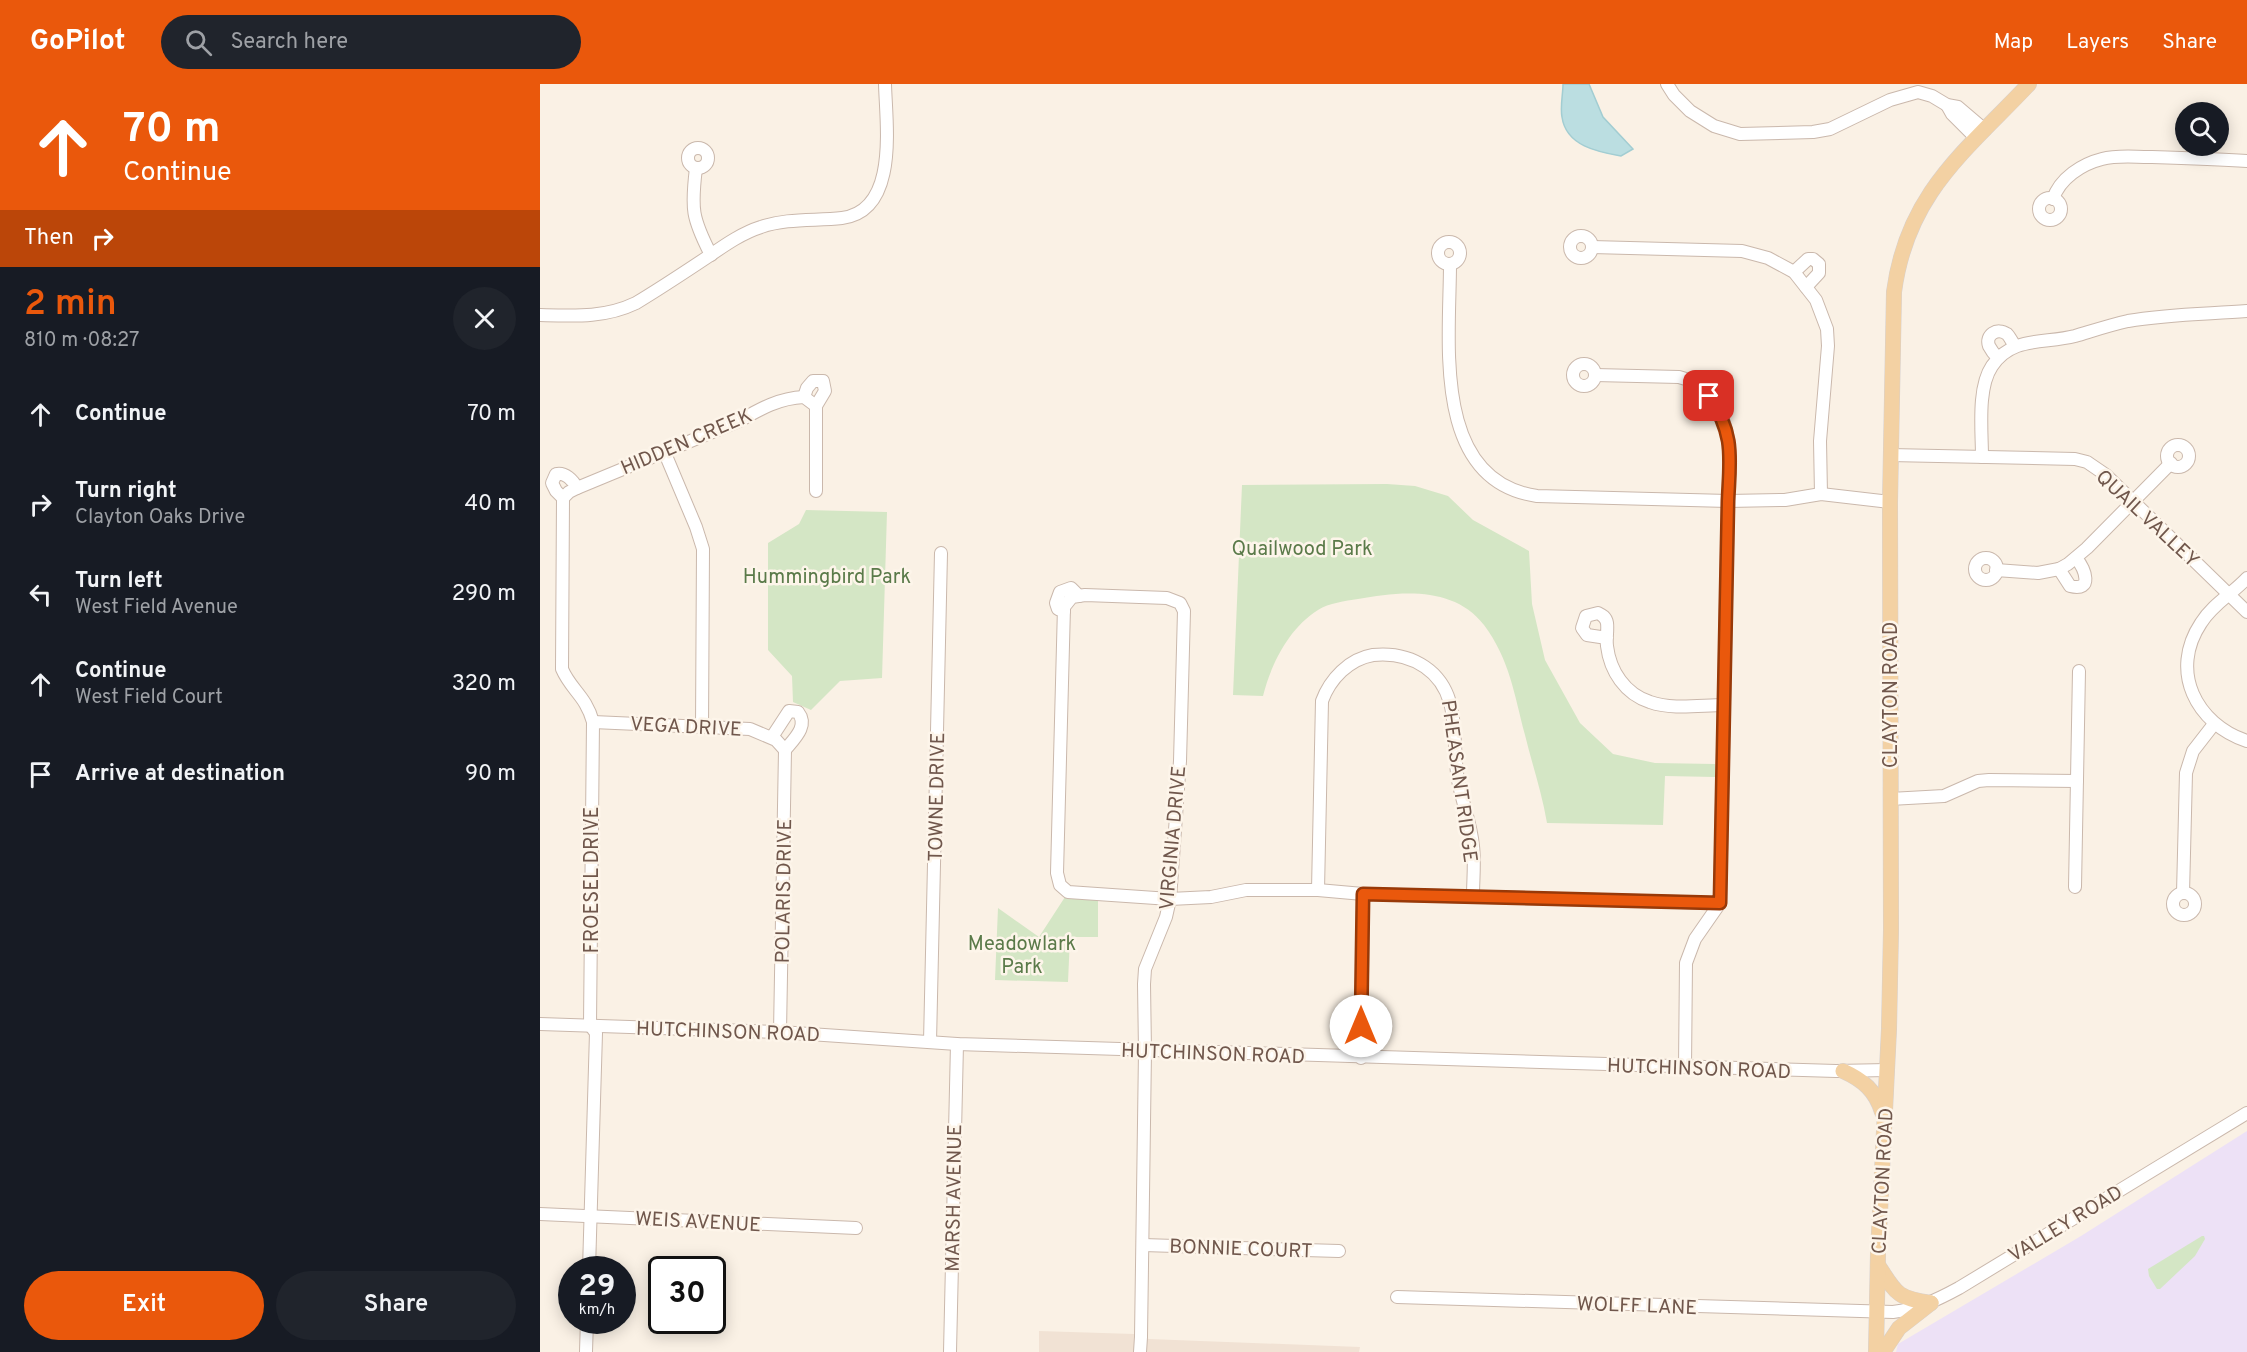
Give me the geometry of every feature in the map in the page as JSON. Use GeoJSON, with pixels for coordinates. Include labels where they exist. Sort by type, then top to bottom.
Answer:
{"type":"FeatureCollection","features":[{"type":"Feature","properties":{"kind":"main road","name":"CLAYTON ROAD"},"geometry":{"type":"LineString","coordinates":[[1876,1352],[1891,930],[1890,455],[1893,306],[1899,261],[1915,218],[1930,190],[1949,166],[2029,84]]}},
{"type":"Feature","properties":{"kind":"main road"},"geometry":{"type":"LineString","coordinates":[[1843,1071],[1865,1083],[1875,1093],[1885,1120]]}},
{"type":"Feature","properties":{"kind":"main road"},"geometry":{"type":"LineString","coordinates":[[1878,1265],[1899,1295],[1931,1304]]}},
{"type":"Feature","properties":{"kind":"main road"},"geometry":{"type":"LineString","coordinates":[[1883,1352],[1899,1329],[1931,1304]]}},
{"type":"Feature","properties":{"kind":"street"},"geometry":{"type":"LineString","coordinates":[[540,315],[592,316],[623,310],[758,227],[781,222],[844,218],[864,209],[879,190],[885,168],[885,84]]}},
{"type":"Feature","properties":{"kind":"street"},"geometry":{"type":"LineString","coordinates":[[1667,84],[1674,95],[1690,111],[1714,126],[1740,134],[1813,132],[1830,129],[1918,88],[1947,105],[1952,114],[1980,134]]}},
{"type":"Feature","properties":{"kind":"street"},"geometry":{"type":"LineString","coordinates":[[2053,199],[2057,189],[2073,173],[2104,159],[2116,157],[2247,160]]}},
{"type":"Feature","properties":{"kind":"street"},"geometry":{"type":"LineString","coordinates":[[696,168],[692,201],[694,214],[711,255]]}},
{"type":"Feature","properties":{"kind":"street"},"geometry":{"type":"LineString","coordinates":[[1592,247],[1742,251],[1768,258],[1794,272],[1816,300],[1822,312],[1828,346],[1820,441],[1821,494]]}},
{"type":"Feature","properties":{"kind":"street"},"geometry":{"type":"LineString","coordinates":[[1794,272],[1808,259],[1813,259],[1819,264],[1819,273],[1806,287]]}},
{"type":"Feature","properties":{"kind":"street"},"geometry":{"type":"LineString","coordinates":[[1450,264],[1451,378],[1461,432],[1470,453],[1491,477],[1509,489],[1537,496],[1728,501],[1785,500],[1821,494],[1890,502]]}},
{"type":"Feature","properties":{"kind":"street"},"geometry":{"type":"LineString","coordinates":[[1982,457],[1983,390],[1986,378],[1998,358],[2014,346],[2030,341],[2065,338],[2139,320],[2247,311]]}},
{"type":"Feature","properties":{"kind":"street"},"geometry":{"type":"LineString","coordinates":[[1998,358],[1989,344],[1992,334],[1997,331],[2004,332],[2014,346]]}},
{"type":"Feature","properties":{"kind":"street"},"geometry":{"type":"LineString","coordinates":[[1595,375],[1679,377],[1699,383],[1715,406],[1729,437],[1731,449],[1720,903],[1695,939],[1686,963],[1685,1067]]}},
{"type":"Feature","properties":{"kind":"street","name":"HIDDEN CREEK"},"geometry":{"type":"LineString","coordinates":[[563,498],[568,492],[740,421],[763,407],[787,398],[810,401],[816,491]]}},
{"type":"Feature","properties":{"kind":"street"},"geometry":{"type":"LineString","coordinates":[[664,451],[703,549],[702,726]]}},
{"type":"Feature","properties":{"kind":"street","name":"QUAIL VALLEY"},"geometry":{"type":"LineString","coordinates":[[1890,455],[2081,461],[2097,467],[2247,612]]}},
{"type":"Feature","properties":{"kind":"street"},"geometry":{"type":"LineString","coordinates":[[1996,570],[2038,573],[2059,568],[2076,558],[2171,463]]}},
{"type":"Feature","properties":{"kind":"street","name":"FROESEL DRIVE"},"geometry":{"type":"LineString","coordinates":[[577,488],[573,481],[561,473],[556,474],[552,483],[563,498],[562,669],[568,681],[585,700],[593,722],[590,1026],[596,1033],[589,1256]]}},
{"type":"Feature","properties":{"kind":"street","name":"TOWNE DRIVE"},"geometry":{"type":"LineString","coordinates":[[930,1042],[941,553]]}},
{"type":"Feature","properties":{"kind":"street"},"geometry":{"type":"LineString","coordinates":[[2059,568],[2070,586],[2082,585],[2086,579],[2086,573],[2076,558]]}},
{"type":"Feature","properties":{"kind":"street"},"geometry":{"type":"LineString","coordinates":[[2247,578],[2236,590],[2227,594],[2200,624],[2187,658],[2188,677],[2197,704],[2214,724],[2247,741]]}},
{"type":"Feature","properties":{"kind":"street","name":"VIRGINIA DRIVE"},"geometry":{"type":"LineString","coordinates":[[1140,1352],[1146,1051],[1145,969],[1166,917],[1170,899],[1180,761],[1184,611],[1180,603],[1167,598],[1072,597],[1064,607],[1058,880],[1065,890],[1076,893],[1170,899]]}},
{"type":"Feature","properties":{"kind":"street"},"geometry":{"type":"LineString","coordinates":[[1607,638],[1587,635],[1582,624],[1586,616],[1594,613],[1602,615],[1607,622],[1612,667],[1627,688],[1640,698],[1665,705],[1724,705]]}},
{"type":"Feature","properties":{"kind":"street","name":"PHEASANT RIDGE"},"geometry":{"type":"LineString","coordinates":[[1318,890],[1322,701],[1331,682],[1346,667],[1370,656],[1387,654],[1416,660],[1428,668],[1439,677],[1452,703],[1458,781],[1474,848],[1473,896]]}},
{"type":"Feature","properties":{"kind":"street"},"geometry":{"type":"LineString","coordinates":[[2075,887],[2079,671]]}},
{"type":"Feature","properties":{"kind":"street"},"geometry":{"type":"LineString","coordinates":[[789,711],[798,712],[802,719],[802,727],[785,750],[774,738],[789,711]]}},
{"type":"Feature","properties":{"kind":"street","name":"VEGA DRIVE"},"geometry":{"type":"LineString","coordinates":[[593,722],[750,729],[774,738]]}},
{"type":"Feature","properties":{"kind":"street"},"geometry":{"type":"LineString","coordinates":[[2183,893],[2186,773],[2193,751],[2214,724]]}},
{"type":"Feature","properties":{"kind":"street","name":"POLARIS DRIVE"},"geometry":{"type":"LineString","coordinates":[[780,1032],[785,750]]}},
{"type":"Feature","properties":{"kind":"street"},"geometry":{"type":"LineString","coordinates":[[1890,799],[1944,796],[1978,781],[2077,781]]}},
{"type":"Feature","properties":{"kind":"street"},"geometry":{"type":"LineString","coordinates":[[1170,899],[1210,897],[1246,890],[1318,890],[1363,894],[1720,903]]}},
{"type":"Feature","properties":{"kind":"street"},"geometry":{"type":"LineString","coordinates":[[1361,1058],[1363,894]]}},
{"type":"Feature","properties":{"kind":"street","name":"HUTCHINSON ROAD"},"geometry":{"type":"LineString","coordinates":[[540,1024],[780,1032],[957,1044],[1146,1051],[1685,1067],[1887,1070]]}},
{"type":"Feature","properties":{"kind":"street","name":"MARSH AVENUE"},"geometry":{"type":"LineString","coordinates":[[950,1352],[957,1044]]}},
{"type":"Feature","properties":{"kind":"street","name":"VALLEY ROAD"},"geometry":{"type":"LineString","coordinates":[[1877,1311],[1911,1310],[1931,1304],[2247,1113]]}},
{"type":"Feature","properties":{"kind":"street","name":"WEIS AVENUE"},"geometry":{"type":"LineString","coordinates":[[540,1214],[856,1228]]}},
{"type":"Feature","properties":{"kind":"street","name":"BONNIE COURT"},"geometry":{"type":"LineString","coordinates":[[1143,1245],[1339,1251]]}},
{"type":"Feature","properties":{"kind":"street","name":"WOLFF LANE"},"geometry":{"type":"LineString","coordinates":[[1397,1297],[1877,1311]]}},
{"type":"Feature","properties":{"kind":"street"},"geometry":{"type":"LineString","coordinates":[[586,1352],[587,1334]]}},
{"type":"Feature","properties":{"kind":"shaded area"},"geometry":{"type":"Polygon","coordinates":[[[2247,1131],[2247,1352],[1896,1352],[1898,1344],[2081,1236],[2247,1131]]]}},
{"type":"Feature","properties":{"kind":"shaded area"},"geometry":{"type":"Polygon","coordinates":[[[1039,1331],[1134,1334],[1149,1339],[1360,1347],[1359,1352],[1039,1352],[1039,1331]]]}},
{"type":"Feature","properties":{"kind":"green space","name":"Quailwood Park"},"geometry":{"type":"Polygon","coordinates":[[[1387,484],[1415,486],[1448,496],[1473,520],[1529,551],[1532,604],[1545,660],[1580,723],[1613,754],[1655,763],[1715,764],[1715,777],[1665,776],[1663,825],[1547,823],[1514,691],[1500,651],[1484,625],[1472,612],[1458,603],[1426,594],[1375,596],[1322,608],[1298,627],[1290,637],[1276,659],[1263,696],[1233,695],[1242,485],[1387,484]]]}},
{"type":"Feature","properties":{"kind":"green space","name":"Hummingbird Park"},"geometry":{"type":"Polygon","coordinates":[[[806,510],[887,512],[882,678],[840,681],[811,710],[793,702],[792,676],[768,650],[768,543],[799,524],[806,510]]]}},
{"type":"Feature","properties":{"kind":"green space","name":"Meadowlark Park"},"geometry":{"type":"Polygon","coordinates":[[[1065,897],[1098,899],[1098,937],[1070,937],[1068,982],[995,980],[998,908],[1039,937],[1065,897]]]}},
{"type":"Feature","properties":{"kind":"green space"},"geometry":{"type":"Polygon","coordinates":[[[2202,1236],[2205,1239],[2195,1256],[2160,1289],[2157,1289],[2149,1276],[2148,1269],[2202,1236]]]}},
{"type":"Feature","properties":{"kind":"water"},"geometry":{"type":"Polygon","coordinates":[[[1563,84],[1589,84],[1603,117],[1633,149],[1621,156],[1593,150],[1576,141],[1565,127],[1562,117],[1563,84]]]}},
{"type":"Feature","properties":{"kind":"route"},"geometry":{"type":"LineString","coordinates":[[1361,1026],[1363,894],[1720,903],[1731,449],[1726,427],[1709,396]]}}]}
